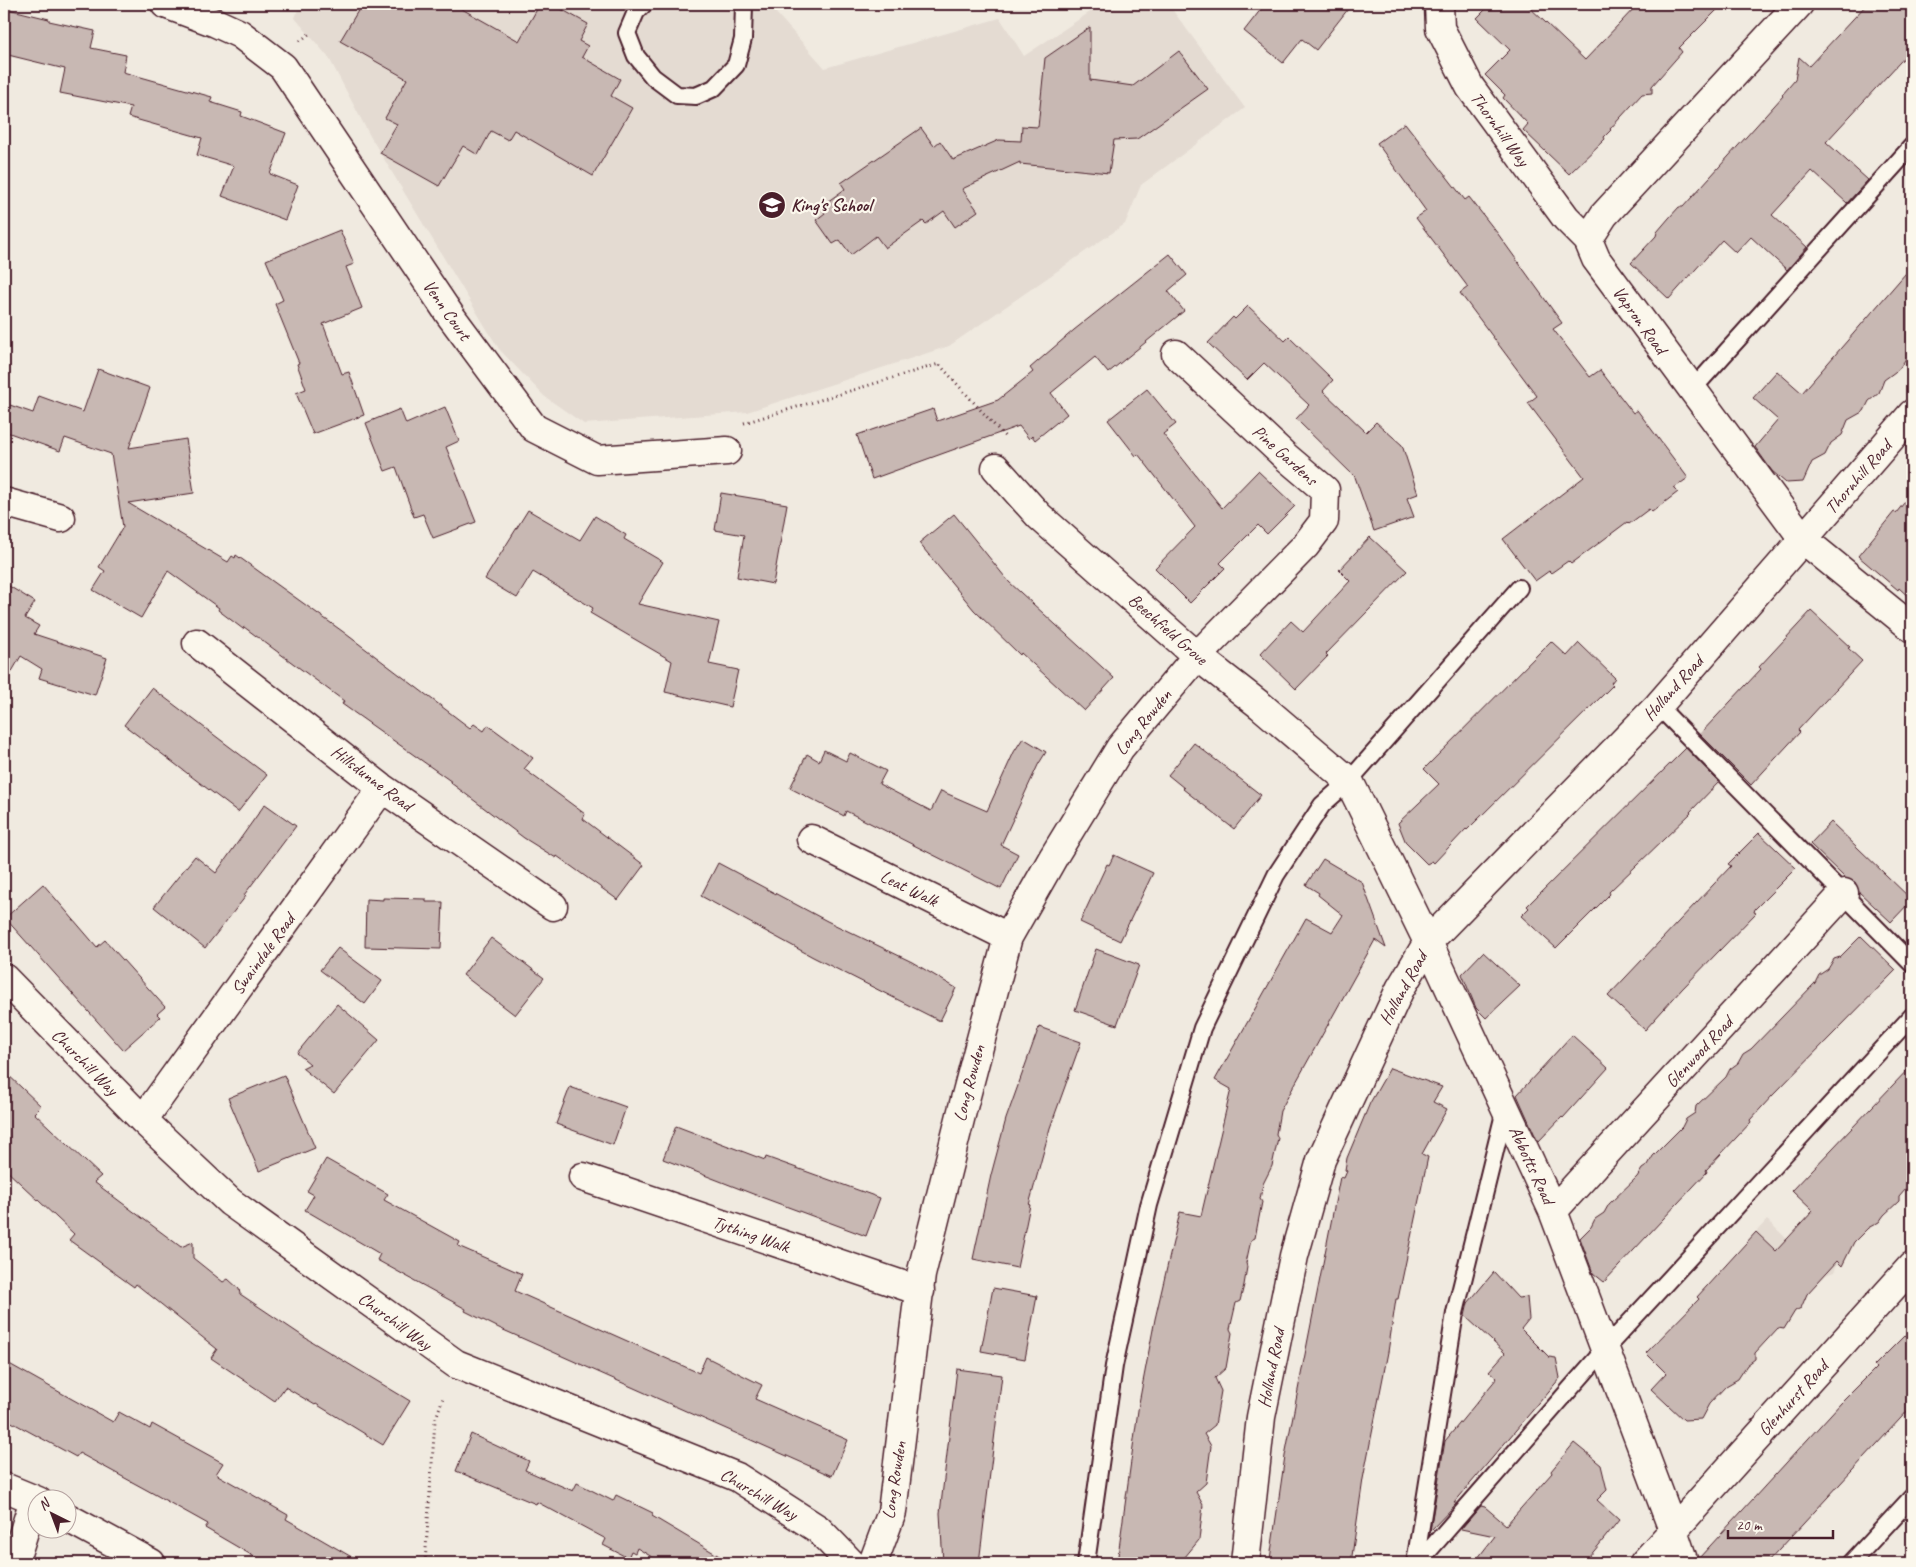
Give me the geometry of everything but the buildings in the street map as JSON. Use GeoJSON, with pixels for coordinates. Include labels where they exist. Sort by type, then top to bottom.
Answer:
{"type":"FeatureCollection","features":[{"type":"Feature","properties":{"kind":"street","name":"Venn Court"},"geometry":{"type":"LineString","coordinates":[[165,4],[240,34],[283,67],[450,315],[534,428],[597,460],[727,451]]}},
{"type":"Feature","properties":{"kind":"street","name":"Thornhill Way"},"geometry":{"type":"LineString","coordinates":[[1439,4],[1440,28],[1470,87],[1566,218],[1588,240]]}},
{"type":"Feature","properties":{"kind":"street"},"geometry":{"type":"LineString","coordinates":[[1588,240],[1604,214],[1799,4]]}},
{"type":"Feature","properties":{"kind":"street","name":"Vapron Road"},"geometry":{"type":"LineString","coordinates":[[1588,240],[1596,259],[1804,540],[1912,628]]}},
{"type":"Feature","properties":{"kind":"street","name":"Pine Gardens"},"geometry":{"type":"LineString","coordinates":[[1176,354],[1286,457],[1325,490],[1324,521],[1311,538],[1197,656]]}},
{"type":"Feature","properties":{"kind":"street","name":"Thornhill Road"},"geometry":{"type":"LineString","coordinates":[[1804,540],[1912,414]]}},
{"type":"Feature","properties":{"kind":"street","name":"Beechfield Grove"},"geometry":{"type":"LineString","coordinates":[[996,468],[1039,516],[1197,656],[1261,706],[1349,780]]}},
{"type":"Feature","properties":{"kind":"street"},"geometry":{"type":"LineString","coordinates":[[4,502],[61,518]]}},
{"type":"Feature","properties":{"kind":"street","name":"Holland Road"},"geometry":{"type":"LineString","coordinates":[[1244,1563],[1262,1417],[1294,1256],[1321,1160],[1400,989],[1428,942],[1658,706],[1804,540]]}},
{"type":"Feature","properties":{"kind":"street","name":"Hillsdunne Road"},"geometry":{"type":"LineString","coordinates":[[196,643],[382,788],[553,906]]}},
{"type":"Feature","properties":{"kind":"street","name":"Long Rowden"},"geometry":{"type":"LineString","coordinates":[[873,1563],[892,1512],[921,1275],[1008,937],[1054,856],[1120,748],[1197,656]]}},
{"type":"Feature","properties":{"kind":"street","name":"Abbotts Road"},"geometry":{"type":"LineString","coordinates":[[1349,780],[1428,942],[1553,1211],[1674,1530],[1684,1563]]}},
{"type":"Feature","properties":{"kind":"street","name":"Swaindale Road"},"geometry":{"type":"LineString","coordinates":[[143,1120],[382,788]]}},
{"type":"Feature","properties":{"kind":"street","name":"Leat Walk"},"geometry":{"type":"LineString","coordinates":[[811,839],[1008,937]]}},
{"type":"Feature","properties":{"kind":"street","name":"Glenwood Road"},"geometry":{"type":"LineString","coordinates":[[1553,1211],[1844,893]]}},
{"type":"Feature","properties":{"kind":"street","name":"Churchill Way"},"geometry":{"type":"LineString","coordinates":[[4,978],[143,1120],[230,1202],[456,1364],[737,1477],[818,1529],[851,1563]]}},
{"type":"Feature","properties":{"kind":"street","name":"Tything Walk"},"geometry":{"type":"LineString","coordinates":[[583,1177],[920,1291]]}},
{"type":"Feature","properties":{"kind":"street","name":"Glenhurst Road"},"geometry":{"type":"LineString","coordinates":[[1644,1563],[1912,1266]]}},
{"type":"Feature","properties":{"kind":"street"},"geometry":{"type":"LineString","coordinates":[[4,1487],[28,1498]]}},
{"type":"Feature","properties":{"kind":"street"},"geometry":{"type":"LineString","coordinates":[[78,1523],[150,1563]]}},
{"type":"Feature","properties":{"kind":"street"},"geometry":{"type":"LineString","coordinates":[[14,1563],[28,1524]]}},
{"type":"Feature","properties":{"kind":"lane"},"geometry":{"type":"LineString","coordinates":[[644,4],[636,12],[627,33],[636,56],[653,77],[677,95],[696,96],[714,88],[736,65],[744,39],[744,4]]}},
{"type":"Feature","properties":{"kind":"lane"},"geometry":{"type":"LineString","coordinates":[[1692,390],[1912,146]]}},
{"type":"Feature","properties":{"kind":"lane"},"geometry":{"type":"LineString","coordinates":[[1086,1563],[1114,1366],[1149,1205],[1202,1028],[1276,875],[1322,805],[1349,780],[1519,588]]}},
{"type":"Feature","properties":{"kind":"lane"},"geometry":{"type":"LineString","coordinates":[[1658,706],[1912,964]]}},
{"type":"Feature","properties":{"kind":"lane"},"geometry":{"type":"LineString","coordinates":[[1416,1563],[1605,1350],[1912,1016]]}},
{"type":"Feature","properties":{"kind":"lane"},"geometry":{"type":"LineString","coordinates":[[1416,1563],[1455,1313],[1505,1108]]}},
{"type":"Feature","properties":{"kind":"lane"},"geometry":{"type":"LineString","coordinates":[[1851,1563],[1912,1497]]}},
{"type":"Feature","properties":{"kind":"path"},"geometry":{"type":"LineString","coordinates":[[737,423],[747,422],[939,364],[1013,445]]}},
{"type":"Feature","properties":{"kind":"path"},"geometry":{"type":"LineString","coordinates":[[425,1563],[435,1420],[456,1364]]}},
{"type":"Feature","properties":{"kind":"shaded area","name":"King's School"},"geometry":{"type":"Polygon","coordinates":[[[300,4],[768,4],[825,68],[1000,18],[1024,56],[1102,4],[1168,4],[1245,108],[1141,185],[1125,224],[949,346],[747,412],[584,424],[544,396],[499,349],[370,136],[329,58],[295,18],[300,4]]]}},
{"type":"Feature","properties":{"kind":"shaded area"},"geometry":{"type":"Polygon","coordinates":[[[1767,1220],[1788,1240],[1800,1227],[1838,1262],[1834,1272],[1826,1275],[1814,1287],[1756,1232],[1767,1220]]]}},
{"type":"Feature","properties":{"kind":"place","name":"King's School"},"geometry":{"type":"Point","coordinates":[772,205]}}]}
